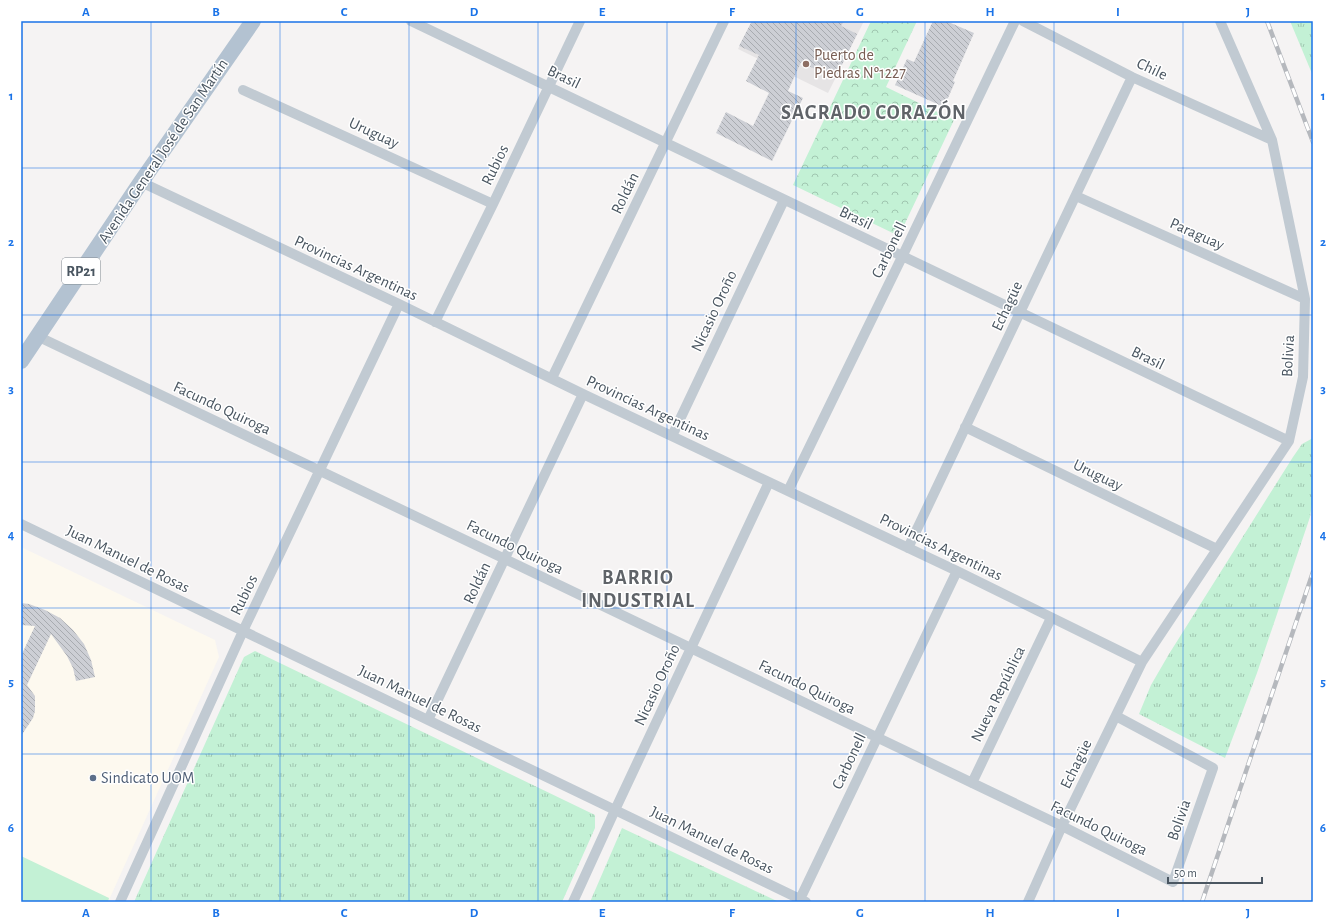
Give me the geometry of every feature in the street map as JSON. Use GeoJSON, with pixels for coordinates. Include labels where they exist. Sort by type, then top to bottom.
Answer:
{"type":"FeatureCollection","features":[{"type":"Feature","properties":{"kind":"main road","name":"Avenida General José de San Martín"},"geometry":{"type":"LineString","coordinates":[[21,361],[141,182],[253,21]]}},
{"type":"Feature","properties":{"kind":"street","name":"Brasil"},"geometry":{"type":"LineString","coordinates":[[411,21],[1289,441]]}},
{"type":"Feature","properties":{"kind":"street","name":"Rubios"},"geometry":{"type":"LineString","coordinates":[[435,322],[580,21]]}},
{"type":"Feature","properties":{"kind":"street","name":"Roldán"},"geometry":{"type":"LineString","coordinates":[[552,378],[724,21]]}},
{"type":"Feature","properties":{"kind":"street","name":"Carbonell"},"geometry":{"type":"LineString","coordinates":[[788,491],[902,257],[1014,21]]}},
{"type":"Feature","properties":{"kind":"street","name":"Chile"},"geometry":{"type":"LineString","coordinates":[[1023,21],[1132,77],[1272,140]]}},
{"type":"Feature","properties":{"kind":"street","name":"Bolivia"},"geometry":{"type":"LineString","coordinates":[[1142,662],[1289,441],[1303,377],[1305,300],[1272,140],[1220,21]]}},
{"type":"Feature","properties":{"kind":"street","name":"Echagüe"},"geometry":{"type":"LineString","coordinates":[[908,548],[1132,77]]}},
{"type":"Feature","properties":{"kind":"street","name":"Uruguay"},"geometry":{"type":"LineString","coordinates":[[243,90],[493,204]]}},
{"type":"Feature","properties":{"kind":"street","name":"Provincias Argentinas"},"geometry":{"type":"LineString","coordinates":[[141,182],[957,571],[1142,662]]}},
{"type":"Feature","properties":{"kind":"street","name":"Paraguay"},"geometry":{"type":"LineString","coordinates":[[1076,196],[1305,300]]}},
{"type":"Feature","properties":{"kind":"street","name":"Nicasio Oroño"},"geometry":{"type":"LineString","coordinates":[[672,436],[784,200]]}},
{"type":"Feature","properties":{"kind":"street","name":"Rubios"},"geometry":{"type":"LineString","coordinates":[[120,902],[243,631],[399,304]]}},
{"type":"Feature","properties":{"kind":"street","name":"Facundo Quiroga"},"geometry":{"type":"LineString","coordinates":[[37,336],[877,737],[1062,826],[1173,882]]}},
{"type":"Feature","properties":{"kind":"street","name":"Roldán"},"geometry":{"type":"LineString","coordinates":[[428,720],[583,394]]}},
{"type":"Feature","properties":{"kind":"street","name":"Uruguay"},"geometry":{"type":"LineString","coordinates":[[966,427],[1217,549]]}},
{"type":"Feature","properties":{"kind":"street","name":"Nicasio Oroño"},"geometry":{"type":"LineString","coordinates":[[573,902],[614,810],[769,482]]}},
{"type":"Feature","properties":{"kind":"street","name":"Juan Manuel de Rosas"},"geometry":{"type":"LineString","coordinates":[[21,524],[803,901]]}},
{"type":"Feature","properties":{"kind":"street","name":"Carbonell"},"geometry":{"type":"LineString","coordinates":[[803,901],[877,737],[957,571]]}},
{"type":"Feature","properties":{"kind":"street","name":"Nueva República"},"geometry":{"type":"LineString","coordinates":[[972,783],[1051,618]]}},
{"type":"Feature","properties":{"kind":"street","name":"Echagüe"},"geometry":{"type":"LineString","coordinates":[[1028,902],[1062,826],[1142,662]]}},
{"type":"Feature","properties":{"kind":"street","name":"Bolivia"},"geometry":{"type":"LineString","coordinates":[[1116,716],[1213,768],[1173,882]]}},
{"type":"Feature","properties":{"kind":"shaded area","name":"Puerto de Piedras Nº1227"},"geometry":{"type":"Polygon","coordinates":[[[752,21],[864,21],[828,93],[738,49],[752,21]]]}},
{"type":"Feature","properties":{"kind":"shaded area","name":"Sindicato UOM"},"geometry":{"type":"Polygon","coordinates":[[[21,547],[215,640],[219,657],[108,902],[21,902],[21,547]]]}},
{"type":"Feature","properties":{"kind":"green space"},"geometry":{"type":"Polygon","coordinates":[[[871,21],[917,21],[886,87],[954,120],[899,236],[793,185],[871,21]]]}},
{"type":"Feature","properties":{"kind":"green space"},"geometry":{"type":"Polygon","coordinates":[[[1290,21],[1313,21],[1313,76],[1290,21]]]}},
{"type":"Feature","properties":{"kind":"green space"},"geometry":{"type":"Polygon","coordinates":[[[1313,438],[1313,498],[1310,517],[1257,673],[1225,758],[1139,714],[1151,685],[1169,654],[1293,457],[1302,444],[1313,438]]]}},
{"type":"Feature","properties":{"kind":"green space"},"geometry":{"type":"Polygon","coordinates":[[[255,651],[595,815],[595,828],[562,902],[134,902],[244,657],[255,651]]]}},
{"type":"Feature","properties":{"kind":"green space"},"geometry":{"type":"Polygon","coordinates":[[[622,828],[779,902],[590,902],[622,828]]]}},
{"type":"Feature","properties":{"kind":"green space"},"geometry":{"type":"Polygon","coordinates":[[[21,856],[109,898],[108,902],[21,902],[21,856]]]}},
{"type":"Feature","properties":{"kind":"building"},"geometry":{"type":"Polygon","coordinates":[[[752,21],[844,21],[841,26],[857,34],[835,79],[801,62],[788,91],[803,98],[772,161],[716,133],[726,112],[753,126],[769,93],[746,81],[759,55],[739,46],[752,21]]]}},
{"type":"Feature","properties":{"kind":"building"},"geometry":{"type":"Polygon","coordinates":[[[933,21],[946,21],[974,33],[953,81],[955,82],[944,107],[895,85],[907,59],[914,62],[933,21]]]}},
{"type":"Feature","properties":{"kind":"building"},"geometry":{"type":"Polygon","coordinates":[[[21,603],[29,604],[45,610],[60,618],[73,630],[84,644],[91,660],[95,677],[76,681],[73,668],[67,656],[51,634],[27,685],[35,696],[35,711],[33,718],[21,736],[21,656],[35,626],[21,625],[21,603]]]}},
{"type":"Feature","properties":{"kind":"railway"},"geometry":{"type":"LineString","coordinates":[[1267,21],[1313,142]]}},
{"type":"Feature","properties":{"kind":"railway"},"geometry":{"type":"LineString","coordinates":[[1202,902],[1313,572]]}},
{"type":"Feature","properties":{"kind":"place","name":"Puerto de Piedras Nº1227"},"geometry":{"type":"Point","coordinates":[806,64]}},
{"type":"Feature","properties":{"kind":"place","name":"Sindicato UOM"},"geometry":{"type":"Point","coordinates":[93,778]}},
{"type":"Feature","properties":{"kind":"district","name":"SAGRADO CORAZÓN"},"geometry":{"type":"Point","coordinates":[874,113]}},
{"type":"Feature","properties":{"kind":"district","name":"BARRIO INDUSTRIAL"},"geometry":{"type":"Point","coordinates":[638,590]}}]}
